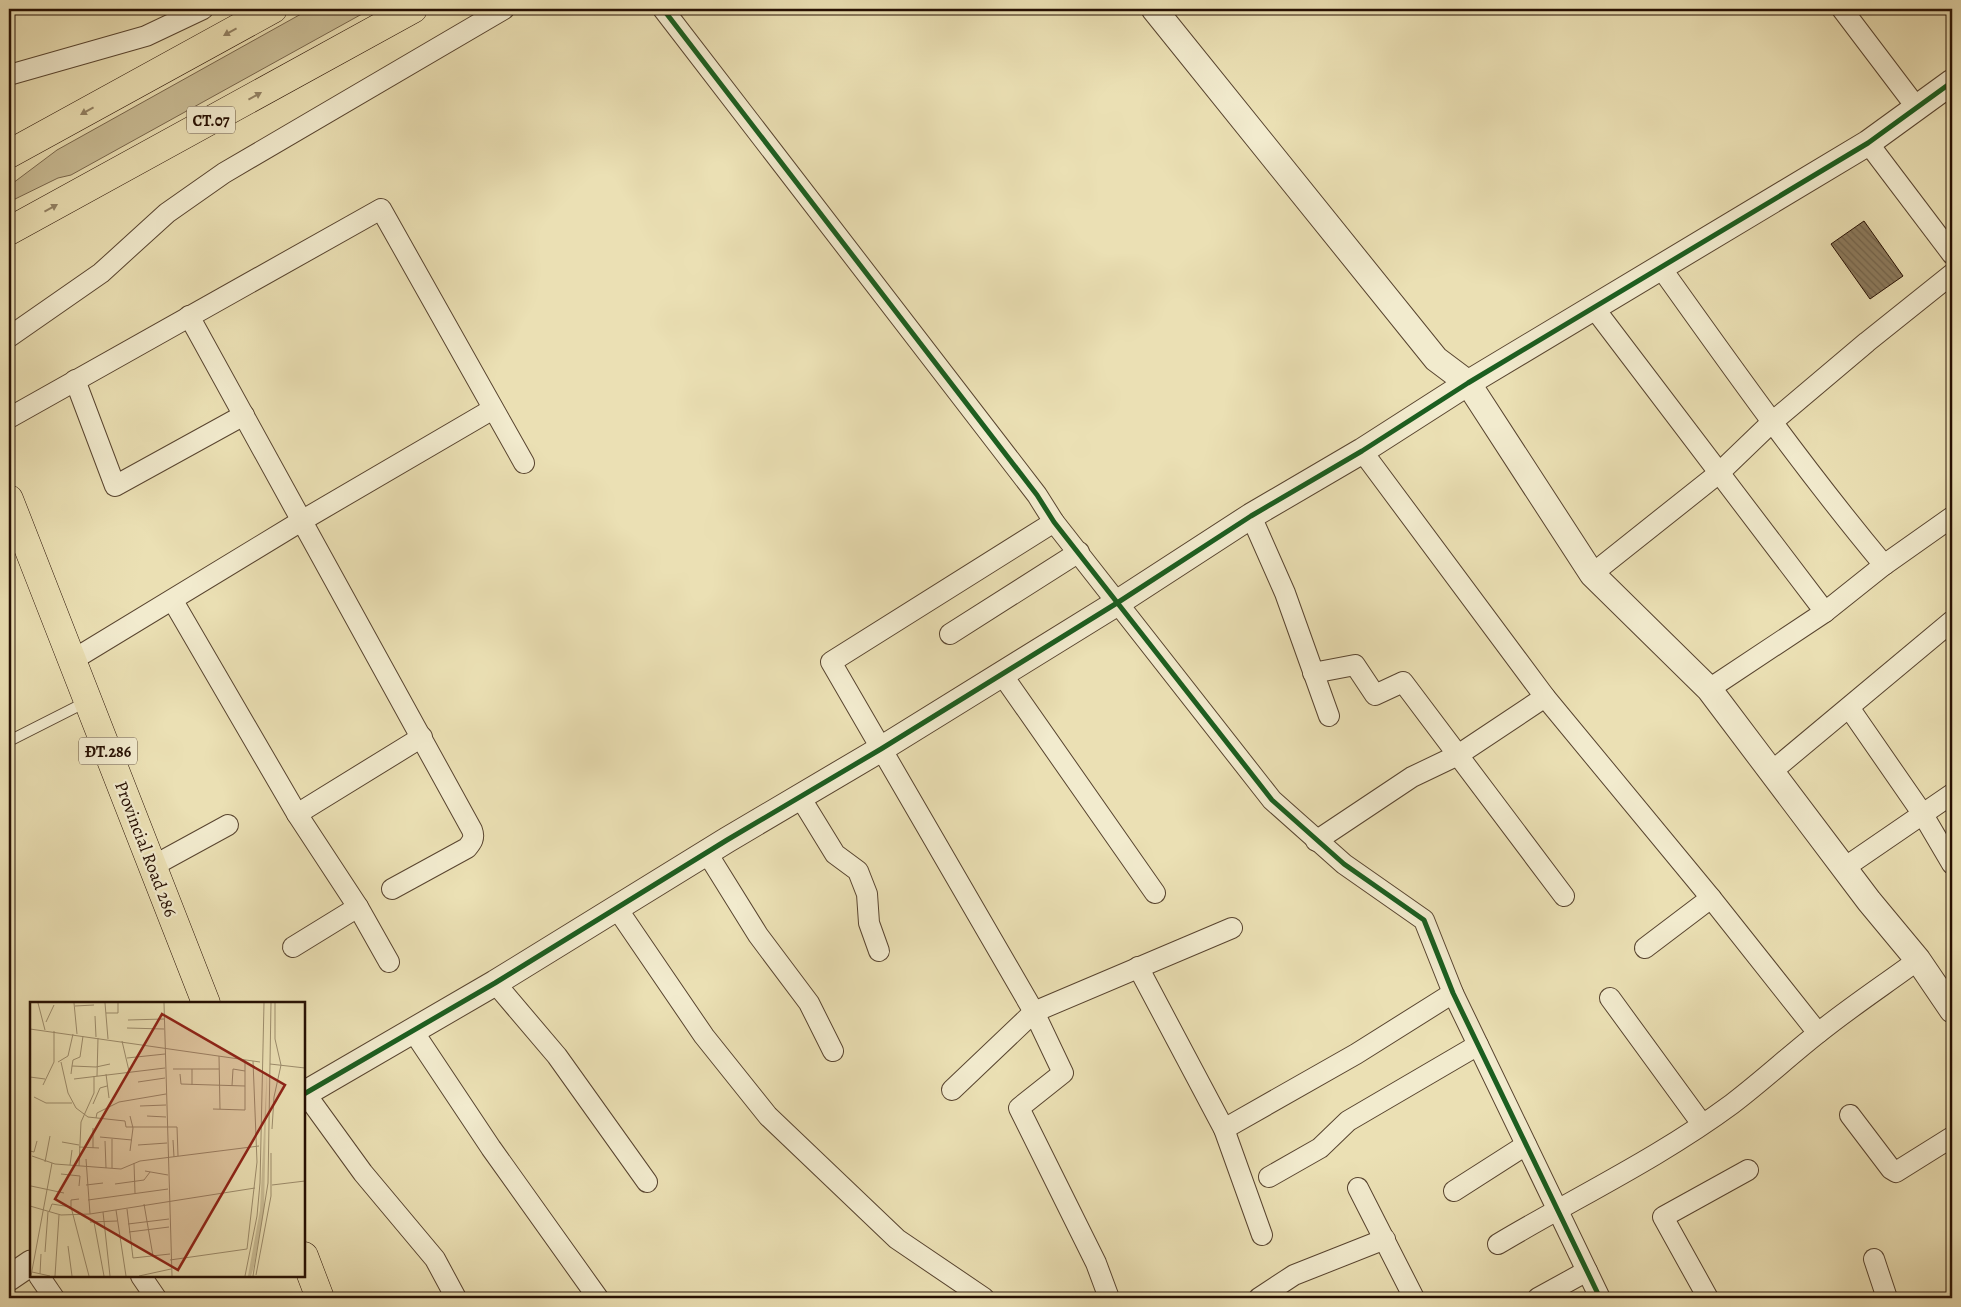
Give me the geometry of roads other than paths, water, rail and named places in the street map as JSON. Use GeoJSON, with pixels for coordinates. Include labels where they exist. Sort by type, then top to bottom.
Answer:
{"type":"FeatureCollection","features":[{"type":"Feature","properties":{"kind":"main road"},"geometry":{"type":"LineString","coordinates":[[9,154],[272,9]]}},
{"type":"Feature","properties":{"kind":"main road","name":"CT.07"},"geometry":{"type":"LineString","coordinates":[[9,231],[413,9]]}},
{"type":"Feature","properties":{"kind":"main road","name":"Provincial Road 286"},"geometry":{"type":"LineString","coordinates":[[9,499],[206,1002]]}},
{"type":"Feature","properties":{"kind":"main road"},"geometry":{"type":"LineString","coordinates":[[305,1259],[320,1298]]}},
{"type":"Feature","properties":{"kind":"street"},"geometry":{"type":"LineString","coordinates":[[9,75],[146,36],[203,9]]}},
{"type":"Feature","properties":{"kind":"street"},"geometry":{"type":"LineString","coordinates":[[9,338],[101,272],[167,213],[224,173],[504,9]]}},
{"type":"Feature","properties":{"kind":"street"},"geometry":{"type":"LineString","coordinates":[[663,9],[1037,494],[1054,522],[1272,800],[1344,864],[1424,920],[1453,993],[1600,1298]]}},
{"type":"Feature","properties":{"kind":"street"},"geometry":{"type":"LineString","coordinates":[[1154,9],[1436,359],[1468,382],[1592,574],[1709,689],[1844,868],[1918,960],[1952,1010]]}},
{"type":"Feature","properties":{"kind":"street"},"geometry":{"type":"LineString","coordinates":[[1842,9],[1917,108]]}},
{"type":"Feature","properties":{"kind":"street"},"geometry":{"type":"LineString","coordinates":[[305,1092],[618,910],[707,853],[881,749],[1251,516],[1362,451],[1468,382],[1868,143],[1952,82]]}},
{"type":"Feature","properties":{"kind":"street"},"geometry":{"type":"LineString","coordinates":[[1868,143],[1952,254]]}},
{"type":"Feature","properties":{"kind":"street"},"geometry":{"type":"LineString","coordinates":[[9,418],[381,209],[524,463]]}},
{"type":"Feature","properties":{"kind":"street"},"geometry":{"type":"LineString","coordinates":[[1661,268],[1771,423],[1831,502],[1884,565]]}},
{"type":"Feature","properties":{"kind":"street"},"geometry":{"type":"LineString","coordinates":[[1592,574],[1719,473],[1771,423],[1867,342],[1952,274]]}},
{"type":"Feature","properties":{"kind":"street"},"geometry":{"type":"LineString","coordinates":[[1594,308],[1824,612]]}},
{"type":"Feature","properties":{"kind":"street"},"geometry":{"type":"LineString","coordinates":[[190,316],[422,737],[474,836],[467,848],[392,889]]}},
{"type":"Feature","properties":{"kind":"street"},"geometry":{"type":"LineString","coordinates":[[75,380],[114,486],[244,415]]}},
{"type":"Feature","properties":{"kind":"street"},"geometry":{"type":"LineString","coordinates":[[71,661],[173,601],[302,520],[493,409]]}},
{"type":"Feature","properties":{"kind":"street"},"geometry":{"type":"LineString","coordinates":[[1362,451],[1545,697],[1711,898],[1818,1033]]}},
{"type":"Feature","properties":{"kind":"street"},"geometry":{"type":"LineString","coordinates":[[1251,516],[1285,593],[1329,716]]}},
{"type":"Feature","properties":{"kind":"street"},"geometry":{"type":"LineString","coordinates":[[1709,689],[1824,612],[1884,565],[1952,517]]}},
{"type":"Feature","properties":{"kind":"street"},"geometry":{"type":"LineString","coordinates":[[1054,522],[831,662],[1034,1012],[1063,1073],[1020,1108],[1096,1262],[1109,1298]]}},
{"type":"Feature","properties":{"kind":"street"},"geometry":{"type":"LineString","coordinates":[[950,634],[1079,552]]}},
{"type":"Feature","properties":{"kind":"street"},"geometry":{"type":"LineString","coordinates":[[173,601],[298,814],[358,907],[389,962]]}},
{"type":"Feature","properties":{"kind":"street"},"geometry":{"type":"LineString","coordinates":[[1772,772],[1850,709],[1952,622]]}},
{"type":"Feature","properties":{"kind":"street"},"geometry":{"type":"LineString","coordinates":[[1314,673],[1355,665],[1375,694],[1403,682],[1564,896]]}},
{"type":"Feature","properties":{"kind":"street"},"geometry":{"type":"LineString","coordinates":[[1001,673],[1155,893]]}},
{"type":"Feature","properties":{"kind":"street"},"geometry":{"type":"LineString","coordinates":[[1316,841],[1412,777],[1458,755],[1545,697]]}},
{"type":"Feature","properties":{"kind":"street"},"geometry":{"type":"LineString","coordinates":[[1850,709],[1922,813],[1952,864]]}},
{"type":"Feature","properties":{"kind":"street"},"geometry":{"type":"LineString","coordinates":[[298,814],[422,737]]}},
{"type":"Feature","properties":{"kind":"street"},"geometry":{"type":"LineString","coordinates":[[1844,868],[1952,794]]}},
{"type":"Feature","properties":{"kind":"street"},"geometry":{"type":"LineString","coordinates":[[800,797],[835,854],[858,871],[867,894],[869,922],[879,951]]}},
{"type":"Feature","properties":{"kind":"street"},"geometry":{"type":"LineString","coordinates":[[153,866],[228,825]]}},
{"type":"Feature","properties":{"kind":"street"},"geometry":{"type":"LineString","coordinates":[[707,853],[758,935],[808,1004],[833,1051]]}},
{"type":"Feature","properties":{"kind":"street"},"geometry":{"type":"LineString","coordinates":[[1645,948],[1711,898]]}},
{"type":"Feature","properties":{"kind":"street"},"geometry":{"type":"LineString","coordinates":[[293,946],[358,907]]}},
{"type":"Feature","properties":{"kind":"street"},"geometry":{"type":"LineString","coordinates":[[618,910],[704,1036],[768,1116],[897,1239],[984,1298]]}},
{"type":"Feature","properties":{"kind":"street"},"geometry":{"type":"LineString","coordinates":[[952,1090],[1034,1012],[1232,928]]}},
{"type":"Feature","properties":{"kind":"street"},"geometry":{"type":"LineString","coordinates":[[1498,1244],[1557,1208],[1629,1170],[1732,1104],[1818,1033],[1918,960]]}},
{"type":"Feature","properties":{"kind":"street"},"geometry":{"type":"LineString","coordinates":[[1138,967],[1224,1130],[1262,1235]]}},
{"type":"Feature","properties":{"kind":"street"},"geometry":{"type":"LineString","coordinates":[[495,983],[557,1056],[647,1182]]}},
{"type":"Feature","properties":{"kind":"street"},"geometry":{"type":"LineString","coordinates":[[1224,1130],[1356,1054],[1453,993]]}},
{"type":"Feature","properties":{"kind":"street"},"geometry":{"type":"LineString","coordinates":[[1610,998],[1702,1124]]}},
{"type":"Feature","properties":{"kind":"street"},"geometry":{"type":"LineString","coordinates":[[413,1031],[491,1148],[598,1298]]}},
{"type":"Feature","properties":{"kind":"street"},"geometry":{"type":"LineString","coordinates":[[1270,1177],[1320,1148],[1348,1121],[1478,1045]]}},
{"type":"Feature","properties":{"kind":"street"},"geometry":{"type":"LineString","coordinates":[[305,1094],[363,1173],[435,1259],[456,1298]]}},
{"type":"Feature","properties":{"kind":"street"},"geometry":{"type":"LineString","coordinates":[[1850,1115],[1896,1172],[1952,1139]]}},
{"type":"Feature","properties":{"kind":"street"},"geometry":{"type":"LineString","coordinates":[[1454,1191],[1526,1145]]}},
{"type":"Feature","properties":{"kind":"street"},"geometry":{"type":"LineString","coordinates":[[1708,1298],[1663,1216],[1748,1170]]}},
{"type":"Feature","properties":{"kind":"street"},"geometry":{"type":"LineString","coordinates":[[1358,1188],[1414,1298]]}},
{"type":"Feature","properties":{"kind":"street"},"geometry":{"type":"LineString","coordinates":[[1259,1298],[1294,1274],[1385,1239]]}},
{"type":"Feature","properties":{"kind":"street"},"geometry":{"type":"LineString","coordinates":[[1874,1259],[1887,1298]]}},
{"type":"Feature","properties":{"kind":"street"},"geometry":{"type":"LineString","coordinates":[[9,1278],[30,1265]]}},
{"type":"Feature","properties":{"kind":"street"},"geometry":{"type":"LineString","coordinates":[[1538,1298],[1586,1271]]}},
{"type":"Feature","properties":{"kind":"street"},"geometry":{"type":"LineString","coordinates":[[41,1277],[54,1298]]}},
{"type":"Feature","properties":{"kind":"street"},"geometry":{"type":"LineString","coordinates":[[143,1277],[156,1298]]}},
{"type":"Feature","properties":{"kind":"lane"},"geometry":{"type":"LineString","coordinates":[[9,742],[88,701]]}}]}
